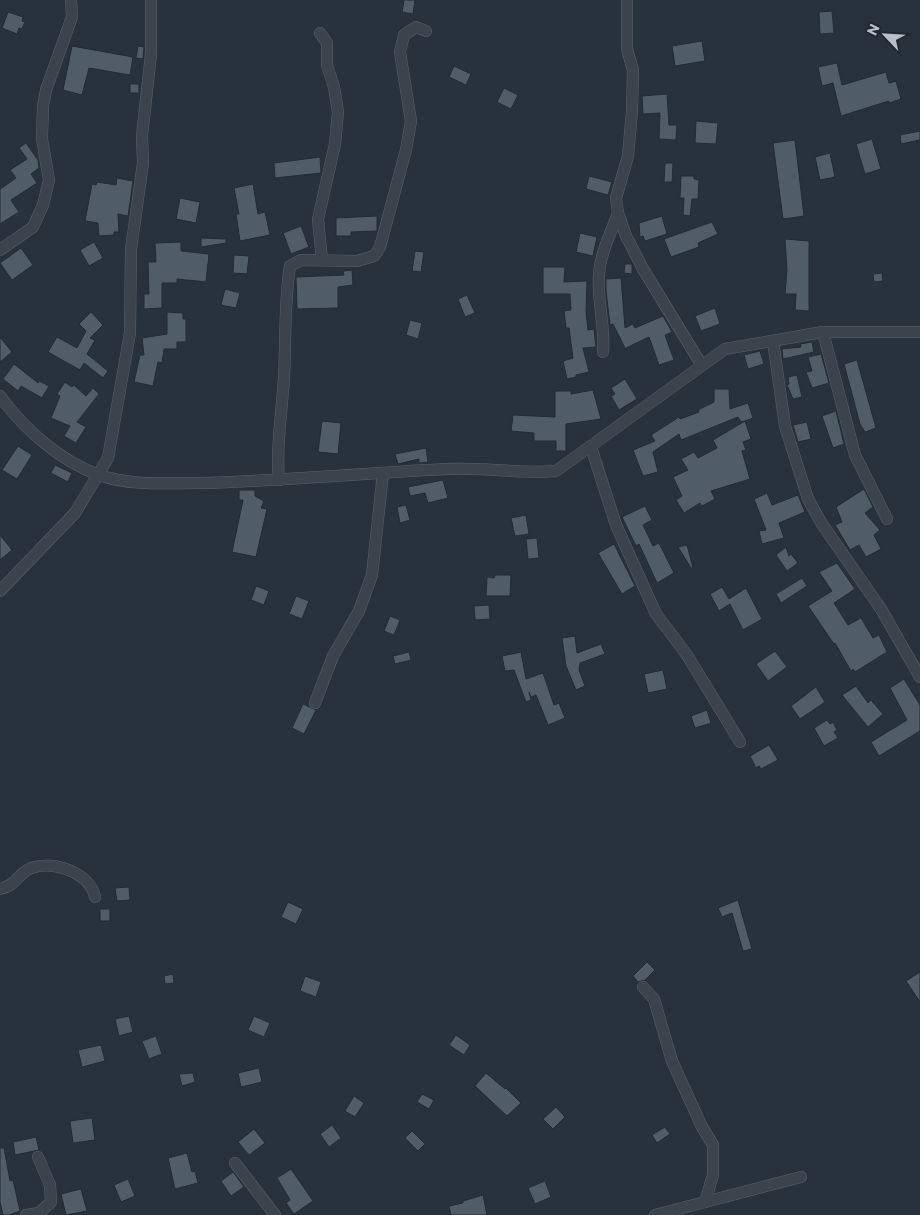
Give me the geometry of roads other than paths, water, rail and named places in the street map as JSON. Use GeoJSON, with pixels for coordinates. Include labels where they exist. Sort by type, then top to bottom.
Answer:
{"type":"FeatureCollection","features":[{"type":"Feature","properties":{"kind":"street"},"geometry":{"type":"LineString","coordinates":[[0,250],[32,226],[43,205],[50,180],[42,138],[43,106],[57,56],[72,17],[71,0]]}},
{"type":"Feature","properties":{"kind":"street"},"geometry":{"type":"LineString","coordinates":[[0,591],[75,513],[100,475],[108,458],[130,333],[131,250],[143,163],[142,136],[151,54],[151,0]]}},
{"type":"Feature","properties":{"kind":"street"},"geometry":{"type":"LineString","coordinates":[[627,0],[627,49],[633,70],[632,111],[628,156],[616,198],[618,213],[626,236],[643,269],[701,364]]}},
{"type":"Feature","properties":{"kind":"street"},"geometry":{"type":"LineString","coordinates":[[279,480],[277,459],[284,377],[284,311],[290,266],[301,260],[357,261],[374,256],[380,247],[406,150],[410,121],[400,52],[404,35],[416,27],[426,31]]}},
{"type":"Feature","properties":{"kind":"street"},"geometry":{"type":"LineString","coordinates":[[320,33],[327,43],[327,66],[334,87],[338,112],[335,144],[318,219],[322,260]]}},
{"type":"Feature","properties":{"kind":"street"},"geometry":{"type":"LineString","coordinates":[[603,352],[604,330],[598,276],[603,252],[618,213]]}},
{"type":"Feature","properties":{"kind":"street"},"geometry":{"type":"LineString","coordinates":[[0,396],[10,409],[56,452],[68,460],[100,475],[122,479],[168,483],[279,480],[449,468],[490,469],[529,473],[556,471],[701,364],[725,349],[823,332],[920,332]]}},
{"type":"Feature","properties":{"kind":"street"},"geometry":{"type":"LineString","coordinates":[[823,332],[855,455],[887,518]]}},
{"type":"Feature","properties":{"kind":"street"},"geometry":{"type":"LineString","coordinates":[[773,342],[785,426],[808,500],[822,524],[881,609],[920,677]]}},
{"type":"Feature","properties":{"kind":"street"},"geometry":{"type":"LineString","coordinates":[[590,447],[616,525],[656,614],[687,655],[740,742]]}},
{"type":"Feature","properties":{"kind":"street"},"geometry":{"type":"LineString","coordinates":[[315,703],[333,656],[359,611],[372,576],[384,473]]}},
{"type":"Feature","properties":{"kind":"street"},"geometry":{"type":"LineString","coordinates":[[0,889],[12,886],[21,874],[33,868],[53,867],[76,873],[85,878],[93,888],[96,897]]}},
{"type":"Feature","properties":{"kind":"street"},"geometry":{"type":"LineString","coordinates":[[643,988],[654,999],[672,1062],[702,1127],[713,1145],[713,1175],[705,1202]]}},
{"type":"Feature","properties":{"kind":"street"},"geometry":{"type":"LineString","coordinates":[[33,1214],[51,1202],[50,1185],[38,1157]]}},
{"type":"Feature","properties":{"kind":"street"},"geometry":{"type":"LineString","coordinates":[[235,1163],[275,1215]]}},
{"type":"Feature","properties":{"kind":"street"},"geometry":{"type":"LineString","coordinates":[[655,1215],[801,1177]]}}]}
